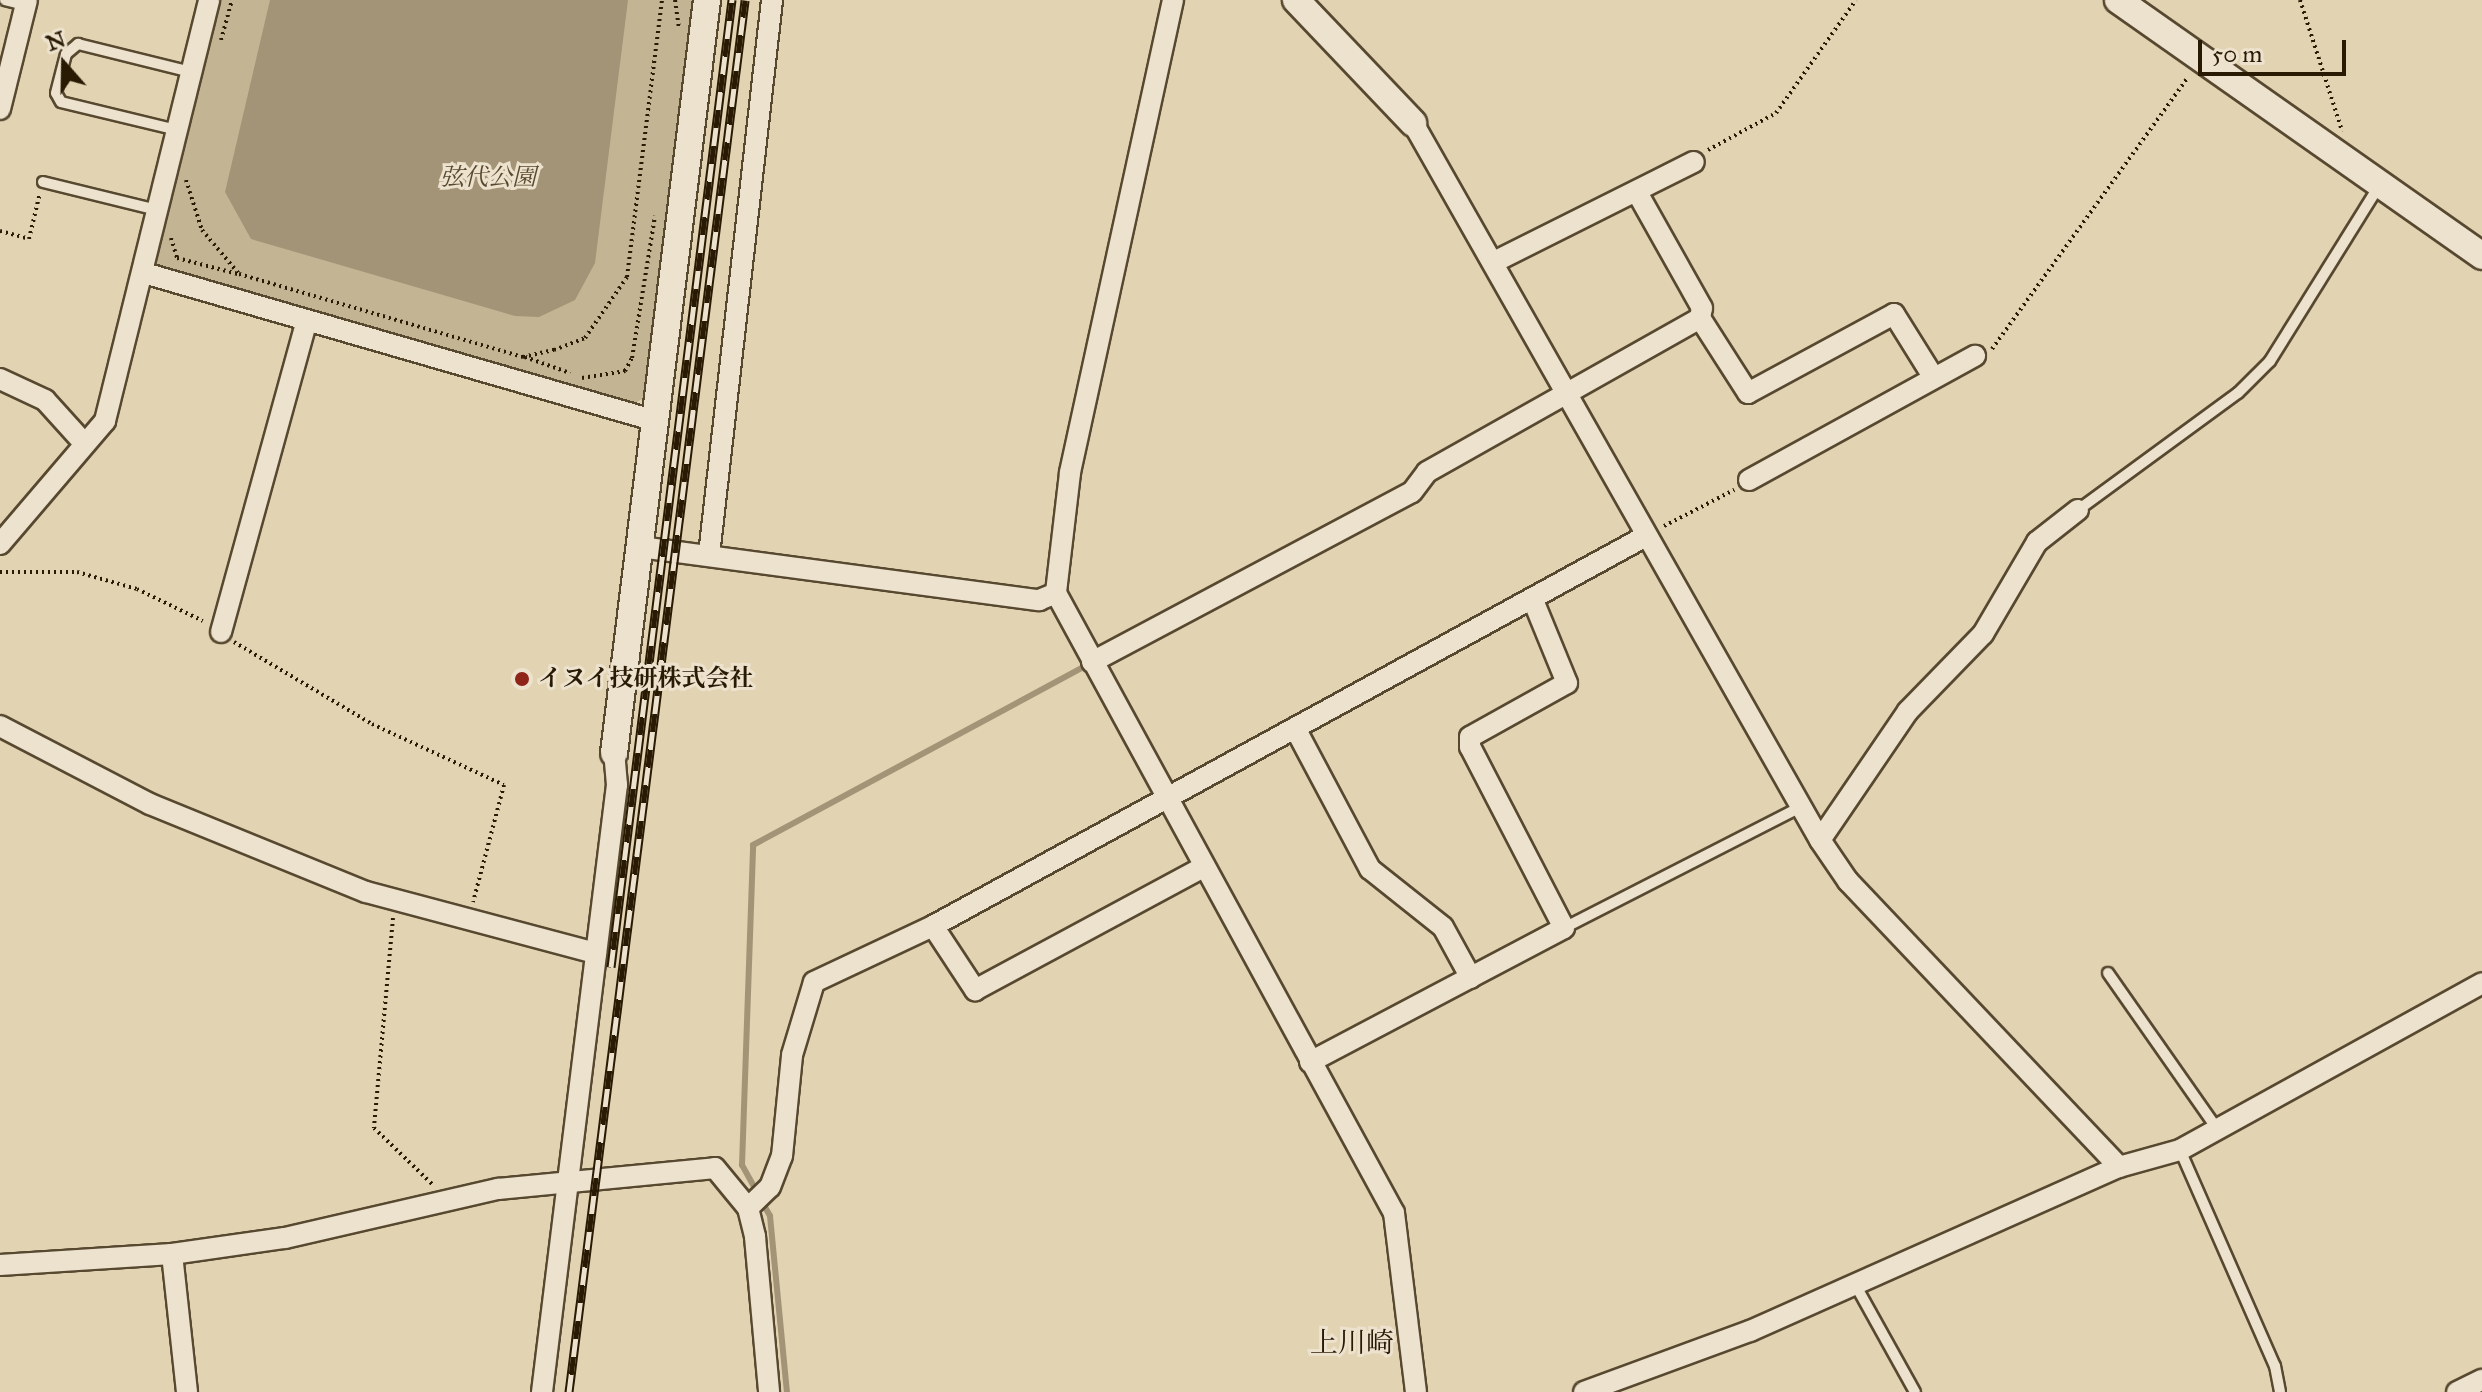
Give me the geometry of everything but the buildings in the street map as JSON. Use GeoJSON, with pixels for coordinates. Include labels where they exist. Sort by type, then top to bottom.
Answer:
{"type":"FeatureCollection","features":[{"type":"Feature","properties":{"kind":"street"},"geometry":{"type":"LineString","coordinates":[[0,544],[83,442],[105,421],[209,0]]}},
{"type":"Feature","properties":{"kind":"street"},"geometry":{"type":"LineString","coordinates":[[542,1392],[617,785],[614,753],[707,0]]}},
{"type":"Feature","properties":{"kind":"street"},"geometry":{"type":"LineString","coordinates":[[709,555],[772,0]]}},
{"type":"Feature","properties":{"kind":"street"},"geometry":{"type":"LineString","coordinates":[[1173,0],[1070,473],[1056,593],[1394,1213],[1416,1392]]}},
{"type":"Feature","properties":{"kind":"street"},"geometry":{"type":"LineString","coordinates":[[1296,0],[1413,123],[1496,261],[1799,808],[1848,881],[2119,1167]]}},
{"type":"Feature","properties":{"kind":"street"},"geometry":{"type":"LineString","coordinates":[[2118,0],[2482,256]]}},
{"type":"Feature","properties":{"kind":"street"},"geometry":{"type":"LineString","coordinates":[[0,109],[19,2]]}},
{"type":"Feature","properties":{"kind":"street"},"geometry":{"type":"LineString","coordinates":[[1496,261],[1694,162]]}},
{"type":"Feature","properties":{"kind":"street"},"geometry":{"type":"LineString","coordinates":[[1637,192],[1702,308],[1700,318],[1748,393],[1894,314],[1934,378]]}},
{"type":"Feature","properties":{"kind":"street"},"geometry":{"type":"LineString","coordinates":[[144,273],[306,323],[656,421]]}},
{"type":"Feature","properties":{"kind":"street"},"geometry":{"type":"LineString","coordinates":[[1092,662],[1412,492],[1427,472],[1567,390],[1700,318]]}},
{"type":"Feature","properties":{"kind":"street"},"geometry":{"type":"LineString","coordinates":[[221,632],[306,323]]}},
{"type":"Feature","properties":{"kind":"street"},"geometry":{"type":"LineString","coordinates":[[1749,480],[1975,356]]}},
{"type":"Feature","properties":{"kind":"street"},"geometry":{"type":"LineString","coordinates":[[0,379],[45,400],[83,442]]}},
{"type":"Feature","properties":{"kind":"street"},"geometry":{"type":"LineString","coordinates":[[1820,840],[1908,711],[1983,634],[2037,542],[2078,510]]}},
{"type":"Feature","properties":{"kind":"street"},"geometry":{"type":"LineString","coordinates":[[748,1208],[770,1187],[782,1156],[807,989],[933,926],[1646,536]]}},
{"type":"Feature","properties":{"kind":"street"},"geometry":{"type":"LineString","coordinates":[[640,547],[1039,600],[1056,593]]}},
{"type":"Feature","properties":{"kind":"street"},"geometry":{"type":"LineString","coordinates":[[1310,1062],[1564,928],[1470,747],[1470,737],[1567,683],[1533,600]]}},
{"type":"Feature","properties":{"kind":"street"},"geometry":{"type":"LineString","coordinates":[[0,726],[150,804],[395,901],[596,953]]}},
{"type":"Feature","properties":{"kind":"street"},"geometry":{"type":"LineString","coordinates":[[1295,728],[1370,869],[1443,927],[1471,978]]}},
{"type":"Feature","properties":{"kind":"street"},"geometry":{"type":"LineString","coordinates":[[933,926],[975,990],[1203,867]]}},
{"type":"Feature","properties":{"kind":"street"},"geometry":{"type":"LineString","coordinates":[[1584,1392],[1856,1286],[2119,1167],[2180,1150],[2482,983]]}},
{"type":"Feature","properties":{"kind":"street"},"geometry":{"type":"LineString","coordinates":[[0,1265],[172,1254],[285,1238],[448,1200],[566,1182],[715,1168],[748,1208],[769,1392]]}},
{"type":"Feature","properties":{"kind":"street"},"geometry":{"type":"LineString","coordinates":[[172,1254],[187,1392]]}},
{"type":"Feature","properties":{"kind":"street"},"geometry":{"type":"LineString","coordinates":[[2457,1392],[2482,1380]]}},
{"type":"Feature","properties":{"kind":"lane"},"geometry":{"type":"LineString","coordinates":[[177,130],[61,102],[60,80],[66,54],[78,44],[191,72]]}},
{"type":"Feature","properties":{"kind":"lane"},"geometry":{"type":"LineString","coordinates":[[43,182],[157,210]]}},
{"type":"Feature","properties":{"kind":"lane"},"geometry":{"type":"LineString","coordinates":[[2078,510],[2238,393],[2270,361],[2380,185]]}},
{"type":"Feature","properties":{"kind":"lane"},"geometry":{"type":"LineString","coordinates":[[1564,928],[1799,808]]}},
{"type":"Feature","properties":{"kind":"lane"},"geometry":{"type":"LineString","coordinates":[[2108,973],[2218,1130]]}},
{"type":"Feature","properties":{"kind":"lane"},"geometry":{"type":"LineString","coordinates":[[2180,1150],[2275,1366],[2280,1392]]}},
{"type":"Feature","properties":{"kind":"lane"},"geometry":{"type":"LineString","coordinates":[[1856,1286],[1915,1392]]}},
{"type":"Feature","properties":{"kind":"path"},"geometry":{"type":"LineString","coordinates":[[220,44],[232,0]]}},
{"type":"Feature","properties":{"kind":"path"},"geometry":{"type":"LineString","coordinates":[[523,357],[585,338],[611,309],[627,277],[662,0]]}},
{"type":"Feature","properties":{"kind":"path"},"geometry":{"type":"LineString","coordinates":[[675,0],[678,40]]}},
{"type":"Feature","properties":{"kind":"path"},"geometry":{"type":"LineString","coordinates":[[1694,162],[1776,113],[1856,0]]}},
{"type":"Feature","properties":{"kind":"path"},"geometry":{"type":"LineString","coordinates":[[2300,0],[2353,167]]}},
{"type":"Feature","properties":{"kind":"path"},"geometry":{"type":"LineString","coordinates":[[1975,356],[1999,343],[2201,59]]}},
{"type":"Feature","properties":{"kind":"path"},"geometry":{"type":"LineString","coordinates":[[182,193],[189,163]]}},
{"type":"Feature","properties":{"kind":"path"},"geometry":{"type":"LineString","coordinates":[[185,178],[202,230],[239,274]]}},
{"type":"Feature","properties":{"kind":"path"},"geometry":{"type":"LineString","coordinates":[[0,231],[29,239],[43,182]]}},
{"type":"Feature","properties":{"kind":"path"},"geometry":{"type":"LineString","coordinates":[[174,224],[177,258],[523,357],[583,378],[625,371],[657,204]]}},
{"type":"Feature","properties":{"kind":"path"},"geometry":{"type":"LineString","coordinates":[[1646,536],[1749,480]]}},
{"type":"Feature","properties":{"kind":"path"},"geometry":{"type":"LineString","coordinates":[[0,572],[77,572],[162,599],[372,724],[504,785],[467,921]]}},
{"type":"Feature","properties":{"kind":"path"},"geometry":{"type":"LineString","coordinates":[[395,901],[374,1128],[448,1200]]}},
{"type":"Feature","properties":{"kind":"green space","name":"弦代公園"},"geometry":{"type":"Polygon","coordinates":[[[216,0],[695,0],[644,398],[632,405],[157,268],[153,260],[216,0]]]}},
{"type":"Feature","properties":{"kind":"shaded area","name":"弦代公園"},"geometry":{"type":"Polygon","coordinates":[[[270,0],[628,0],[595,263],[575,300],[539,317],[515,316],[251,239],[225,192],[270,0]]]}},
{"type":"Feature","properties":{"kind":"waterway"},"geometry":{"type":"LineString","coordinates":[[757,1192],[742,1165],[753,845],[1082,668]]}},
{"type":"Feature","properties":{"kind":"waterway"},"geometry":{"type":"LineString","coordinates":[[762,1202],[770,1216],[787,1392]]}},
{"type":"Feature","properties":{"kind":"railway"},"geometry":{"type":"LineString","coordinates":[[611,967],[732,0]]}},
{"type":"Feature","properties":{"kind":"railway"},"geometry":{"type":"LineString","coordinates":[[569,1392],[745,0]]}},
{"type":"Feature","properties":{"kind":"place","name":"イヌイ技研株式会社"},"geometry":{"type":"Point","coordinates":[522,679]}},
{"type":"Feature","properties":{"kind":"district","name":"上川崎"},"geometry":{"type":"Point","coordinates":[1352,1343]}}]}
